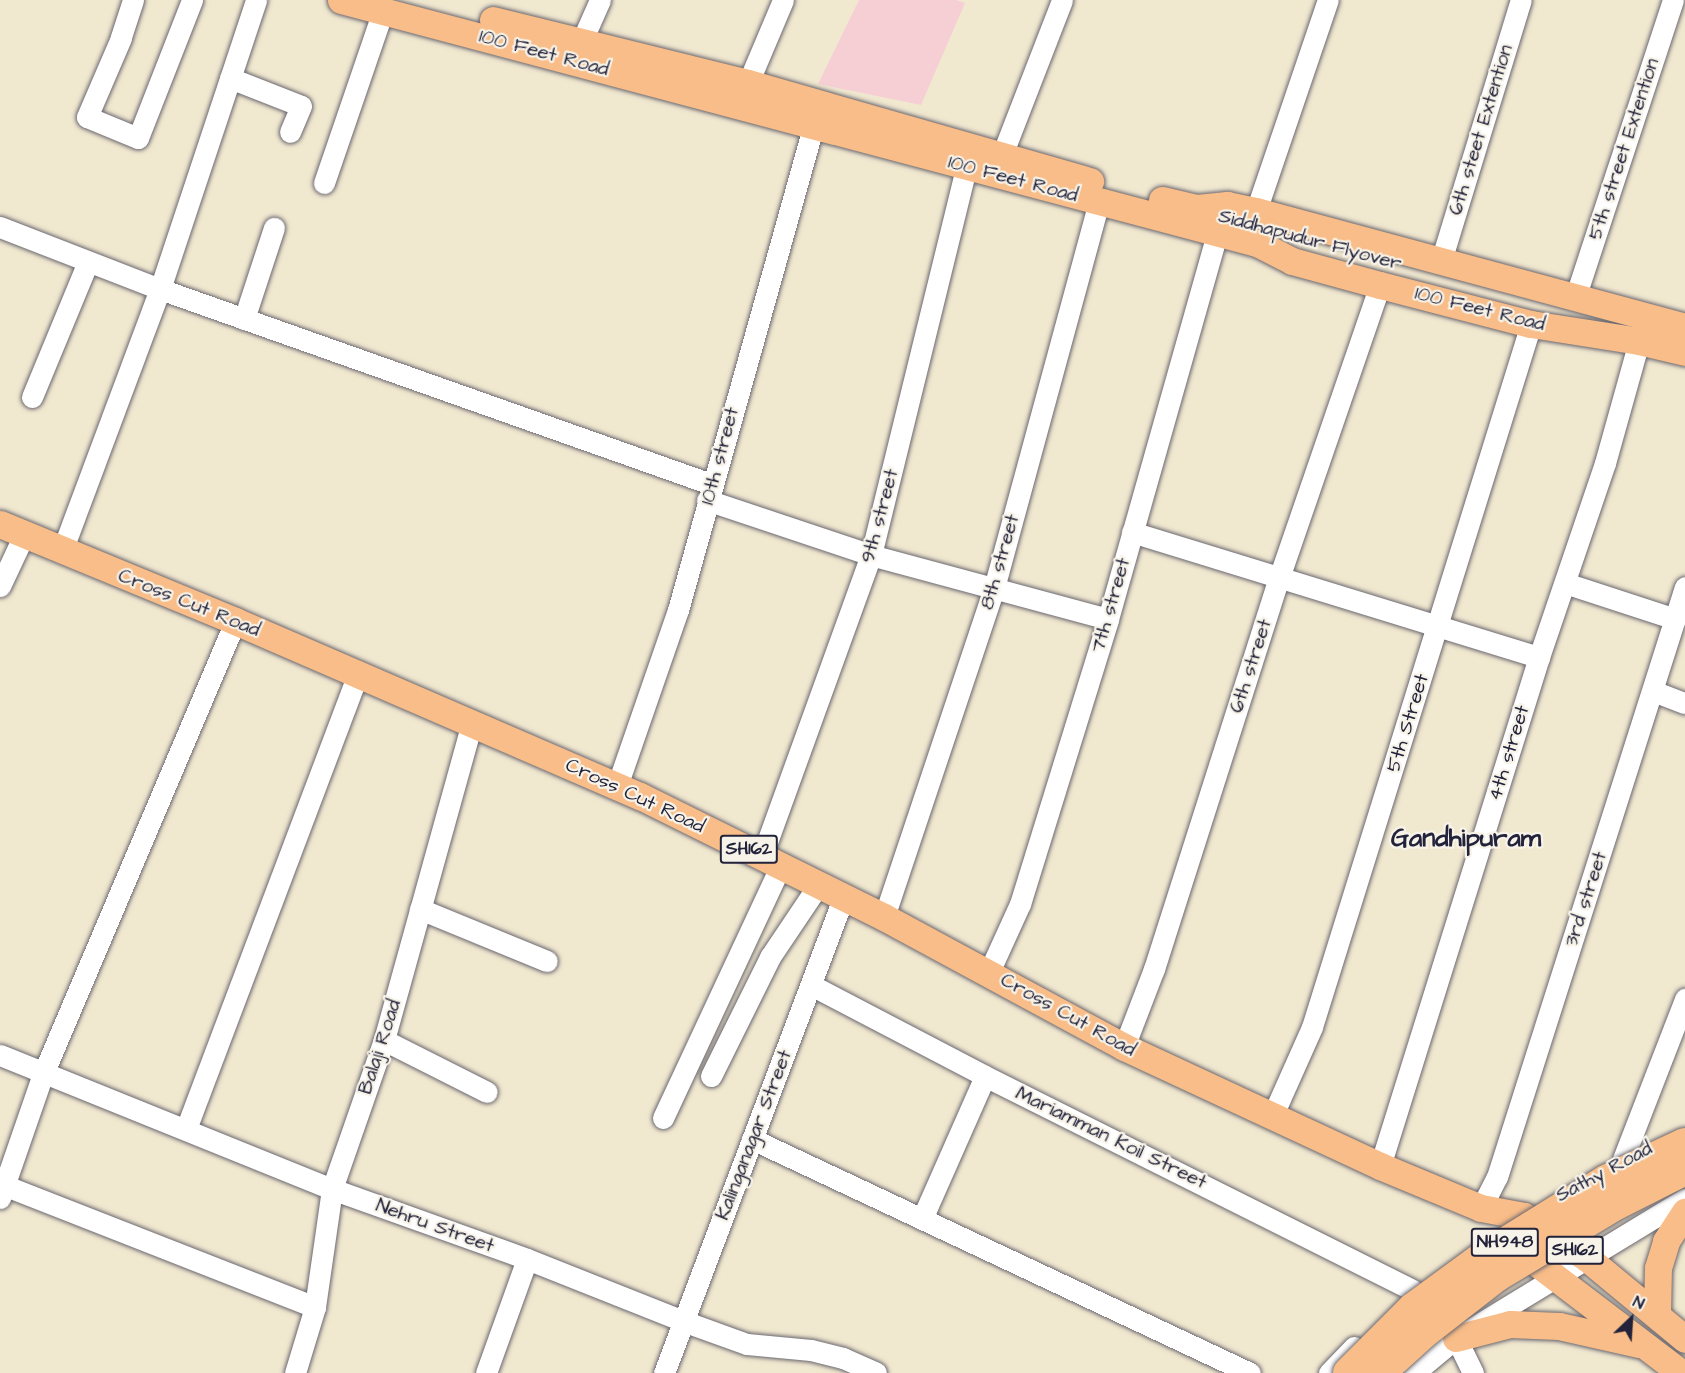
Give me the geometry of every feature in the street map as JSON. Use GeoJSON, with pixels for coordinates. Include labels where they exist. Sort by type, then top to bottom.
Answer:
{"type":"FeatureCollection","features":[{"type":"Feature","properties":{"kind":"highway","name":"NH948"},"geometry":{"type":"LineString","coordinates":[[1348,1373],[1413,1309],[1488,1254],[1606,1182],[1685,1144]]}},
{"type":"Feature","properties":{"kind":"highway","name":"NH948"},"geometry":{"type":"LineString","coordinates":[[1379,1373],[1424,1332],[1496,1276],[1616,1204],[1685,1169]]}},
{"type":"Feature","properties":{"kind":"main road","name":"100 Feet Road"},"geometry":{"type":"LineString","coordinates":[[341,0],[1217,233],[1256,227],[1441,261],[1685,327]]}},
{"type":"Feature","properties":{"kind":"main road","name":"100 Feet Road"},"geometry":{"type":"LineString","coordinates":[[413,0],[748,83],[1197,208],[1227,205],[1256,227],[1292,261],[1380,285],[1529,313],[1685,352]]}},
{"type":"Feature","properties":{"kind":"main road","name":"Siddhapudur Flyover"},"geometry":{"type":"LineString","coordinates":[[1256,227],[1290,250],[1529,313],[1685,341]]}},
{"type":"Feature","properties":{"kind":"main road","name":"Siddhapudur Flyover"},"geometry":{"type":"LineString","coordinates":[[1256,227],[1497,290],[1529,313]]}},
{"type":"Feature","properties":{"kind":"main road","name":"Cross Cut Road"},"geometry":{"type":"LineString","coordinates":[[12,529],[235,621],[617,786],[844,896],[989,972],[1124,1047],[1272,1117],[1481,1209]]}},
{"type":"Feature","properties":{"kind":"main road","name":"SH162"},"geometry":{"type":"LineString","coordinates":[[1481,1209],[1524,1216],[1587,1258],[1685,1339]]}},
{"type":"Feature","properties":{"kind":"main road","name":"SH162"},"geometry":{"type":"LineString","coordinates":[[1481,1209],[1495,1232],[1649,1346],[1681,1373]]}},
{"type":"Feature","properties":{"kind":"main road"},"geometry":{"type":"LineString","coordinates":[[1657,1314],[1658,1268],[1666,1241],[1685,1212]]}},
{"type":"Feature","properties":{"kind":"main road"},"geometry":{"type":"LineString","coordinates":[[1456,1338],[1510,1324],[1559,1326],[1649,1346]]}},
{"type":"Feature","properties":{"kind":"street"},"geometry":{"type":"LineString","coordinates":[[133,0],[122,38],[87,117],[138,138],[192,0]]}},
{"type":"Feature","properties":{"kind":"street"},"geometry":{"type":"LineString","coordinates":[[63,551],[160,289],[256,0]]}},
{"type":"Feature","properties":{"kind":"street"},"geometry":{"type":"LineString","coordinates":[[582,43],[600,0]]}},
{"type":"Feature","properties":{"kind":"street"},"geometry":{"type":"LineString","coordinates":[[748,83],[783,0]]}},
{"type":"Feature","properties":{"kind":"street"},"geometry":{"type":"LineString","coordinates":[[1002,155],[1062,0]]}},
{"type":"Feature","properties":{"kind":"street"},"geometry":{"type":"LineString","coordinates":[[1256,227],[1328,0]]}},
{"type":"Feature","properties":{"kind":"street","name":"6th steet Extention"},"geometry":{"type":"LineString","coordinates":[[1441,261],[1521,0]]}},
{"type":"Feature","properties":{"kind":"street","name":"5th street Extention"},"geometry":{"type":"LineString","coordinates":[[1575,298],[1673,0]]}},
{"type":"Feature","properties":{"kind":"street"},"geometry":{"type":"LineString","coordinates":[[324,183],[383,11]]}},
{"type":"Feature","properties":{"kind":"street"},"geometry":{"type":"LineString","coordinates":[[230,78],[302,106],[290,132]]}},
{"type":"Feature","properties":{"kind":"street","name":"10th street"},"geometry":{"type":"LineString","coordinates":[[617,786],[678,610],[814,124]]}},
{"type":"Feature","properties":{"kind":"street","name":"9th street"},"geometry":{"type":"LineString","coordinates":[[663,1118],[771,860],[871,555],[966,167]]}},
{"type":"Feature","properties":{"kind":"street","name":"8th street"},"geometry":{"type":"LineString","coordinates":[[884,917],[994,588],[1099,202]]}},
{"type":"Feature","properties":{"kind":"street"},"geometry":{"type":"LineString","coordinates":[[0,227],[160,289],[710,492],[871,555],[1108,619]]}},
{"type":"Feature","properties":{"kind":"street"},"geometry":{"type":"LineString","coordinates":[[244,319],[274,228]]}},
{"type":"Feature","properties":{"kind":"street","name":"7th street"},"geometry":{"type":"LineString","coordinates":[[989,972],[1020,904],[1108,619],[1217,233]]}},
{"type":"Feature","properties":{"kind":"street"},"geometry":{"type":"LineString","coordinates":[[32,397],[88,262]]}},
{"type":"Feature","properties":{"kind":"street","name":"6th street"},"geometry":{"type":"LineString","coordinates":[[1124,1047],[1154,969],[1280,575],[1380,285]]}},
{"type":"Feature","properties":{"kind":"street","name":"5th Street"},"geometry":{"type":"LineString","coordinates":[[1272,1117],[1312,1027],[1438,627],[1529,313]]}},
{"type":"Feature","properties":{"kind":"street","name":"4th street"},"geometry":{"type":"LineString","coordinates":[[1380,1166],[1539,657],[1605,463],[1638,341]]}},
{"type":"Feature","properties":{"kind":"street"},"geometry":{"type":"LineString","coordinates":[[0,586],[12,529]]}},
{"type":"Feature","properties":{"kind":"street"},"geometry":{"type":"LineString","coordinates":[[1132,532],[1280,575],[1438,627],[1539,657]]}},
{"type":"Feature","properties":{"kind":"street"},"geometry":{"type":"LineString","coordinates":[[1565,583],[1675,619]]}},
{"type":"Feature","properties":{"kind":"street","name":"3rd street"},"geometry":{"type":"LineString","coordinates":[[1481,1209],[1497,1177],[1685,588]]}},
{"type":"Feature","properties":{"kind":"street"},"geometry":{"type":"LineString","coordinates":[[235,621],[43,1074],[3,1192],[315,1307]]}},
{"type":"Feature","properties":{"kind":"street"},"geometry":{"type":"LineString","coordinates":[[186,1130],[358,674]]}},
{"type":"Feature","properties":{"kind":"street"},"geometry":{"type":"LineString","coordinates":[[1653,691],[1685,703]]}},
{"type":"Feature","properties":{"kind":"street","name":"Balaji Road"},"geometry":{"type":"LineString","coordinates":[[295,1373],[315,1307],[332,1189],[384,1040],[472,722]]}},
{"type":"Feature","properties":{"kind":"street"},"geometry":{"type":"LineString","coordinates":[[711,1076],[770,957],[819,884]]}},
{"type":"Feature","properties":{"kind":"street","name":"Kalinganagar Street"},"geometry":{"type":"LineString","coordinates":[[664,1373],[844,896]]}},
{"type":"Feature","properties":{"kind":"street"},"geometry":{"type":"LineString","coordinates":[[420,909],[547,961]]}},
{"type":"Feature","properties":{"kind":"street","name":"Mariamman Koil Street"},"geometry":{"type":"LineString","coordinates":[[811,985],[985,1076],[1412,1290]]}},
{"type":"Feature","properties":{"kind":"street"},"geometry":{"type":"LineString","coordinates":[[1623,1159],[1685,999]]}},
{"type":"Feature","properties":{"kind":"street"},"geometry":{"type":"LineString","coordinates":[[384,1040],[487,1092]]}},
{"type":"Feature","properties":{"kind":"street","name":"Nehru Street"},"geometry":{"type":"LineString","coordinates":[[0,1056],[332,1189],[527,1259],[683,1322],[747,1344],[811,1350],[843,1358],[876,1373]]}},
{"type":"Feature","properties":{"kind":"street"},"geometry":{"type":"LineString","coordinates":[[922,1219],[985,1076]]}},
{"type":"Feature","properties":{"kind":"street","name":"Sathy Road"},"geometry":{"type":"LineString","coordinates":[[1329,1373],[1412,1290],[1495,1232],[1623,1159],[1685,1130]]}},
{"type":"Feature","properties":{"kind":"street"},"geometry":{"type":"LineString","coordinates":[[752,1139],[1250,1373]]}},
{"type":"Feature","properties":{"kind":"street"},"geometry":{"type":"LineString","coordinates":[[1414,1373],[1456,1338],[1685,1199]]}},
{"type":"Feature","properties":{"kind":"street"},"geometry":{"type":"LineString","coordinates":[[486,1373],[527,1259]]}},
{"type":"Feature","properties":{"kind":"street"},"geometry":{"type":"LineString","coordinates":[[1456,1338],[1473,1373]]}},
{"type":"Feature","properties":{"kind":"shaded area"},"geometry":{"type":"Polygon","coordinates":[[[859,0],[956,0],[965,3],[921,105],[818,84],[859,0]]]}},
{"type":"Feature","properties":{"kind":"district","name":"Gandhipuram"},"geometry":{"type":"Point","coordinates":[1466,839]}}]}
